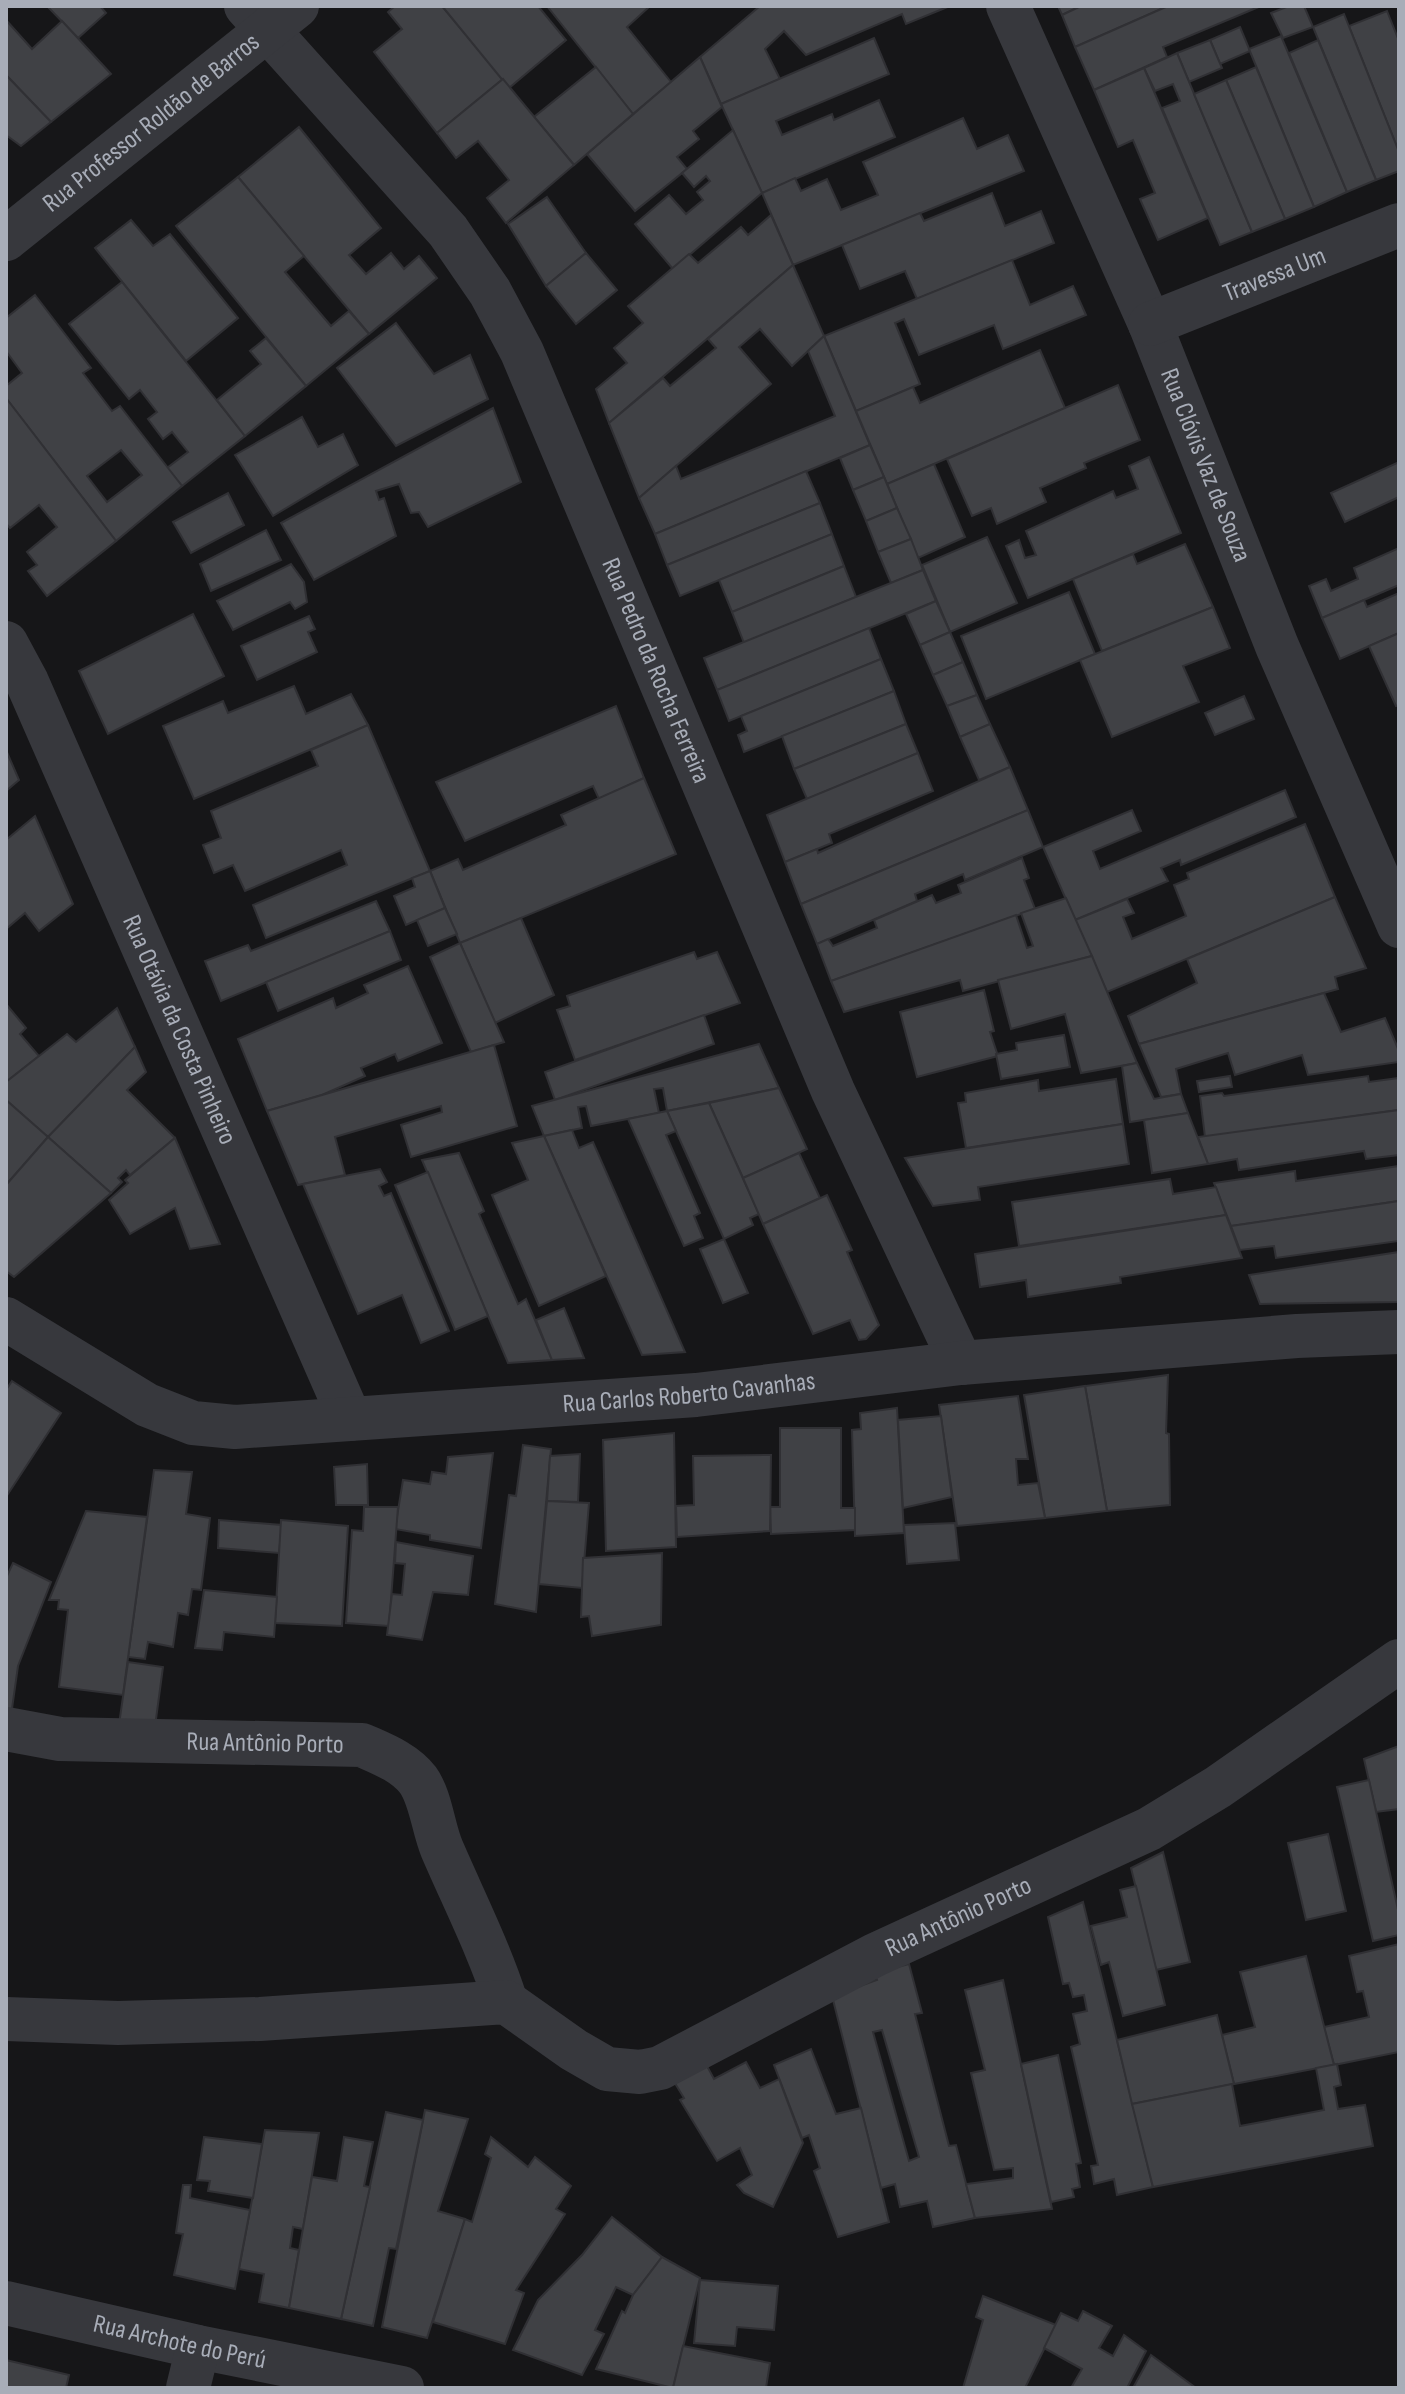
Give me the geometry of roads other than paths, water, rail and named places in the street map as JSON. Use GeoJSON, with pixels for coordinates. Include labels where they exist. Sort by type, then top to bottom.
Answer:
{"type":"FeatureCollection","features":[{"type":"Feature","properties":{"kind":"street","name":"Rua Clóvis Vaz de Souza"},"geometry":{"type":"LineString","coordinates":[[1008,6],[1150,324],[1277,646],[1399,926]]}},
{"type":"Feature","properties":{"kind":"street","name":"Rua Professor Roldão de Barros"},"geometry":{"type":"LineString","coordinates":[[6,239],[270,14]]}},
{"type":"Feature","properties":{"kind":"street","name":"Rua Pedro da Rocha Ferreira"},"geometry":{"type":"LineString","coordinates":[[270,14],[448,231],[490,292],[522,352],[833,1091],[961,1363]]}},
{"type":"Feature","properties":{"kind":"street","name":"Travessa Um"},"geometry":{"type":"LineString","coordinates":[[1150,324],[1399,225]]}},
{"type":"Feature","properties":{"kind":"street","name":"Rua Otávia da Costa Pinheiro"},"geometry":{"type":"LineString","coordinates":[[6,643],[27,682],[350,1419]]}},
{"type":"Feature","properties":{"kind":"street","name":"Rua Carlos Roberto Cavanhas"},"geometry":{"type":"LineString","coordinates":[[6,1319],[147,1405],[193,1423],[235,1427],[696,1395],[961,1363],[1297,1336],[1399,1332]]}},
{"type":"Feature","properties":{"kind":"street","name":"Rua Antônio Porto"},"geometry":{"type":"LineString","coordinates":[[6,1729],[60,1739],[362,1745],[391,1758],[407,1767],[420,1783],[441,1847],[492,1958],[506,2002],[574,2050],[607,2069],[640,2072],[660,2068],[875,1955],[1149,1829],[1218,1787],[1399,1661]]}},
{"type":"Feature","properties":{"kind":"street"},"geometry":{"type":"LineString","coordinates":[[6,2019],[118,2023],[260,2019],[506,2002]]}},
{"type":"Feature","properties":{"kind":"street","name":"Rua Archote do Perú"},"geometry":{"type":"LineString","coordinates":[[6,2303],[193,2368],[402,2388]]}}]}
